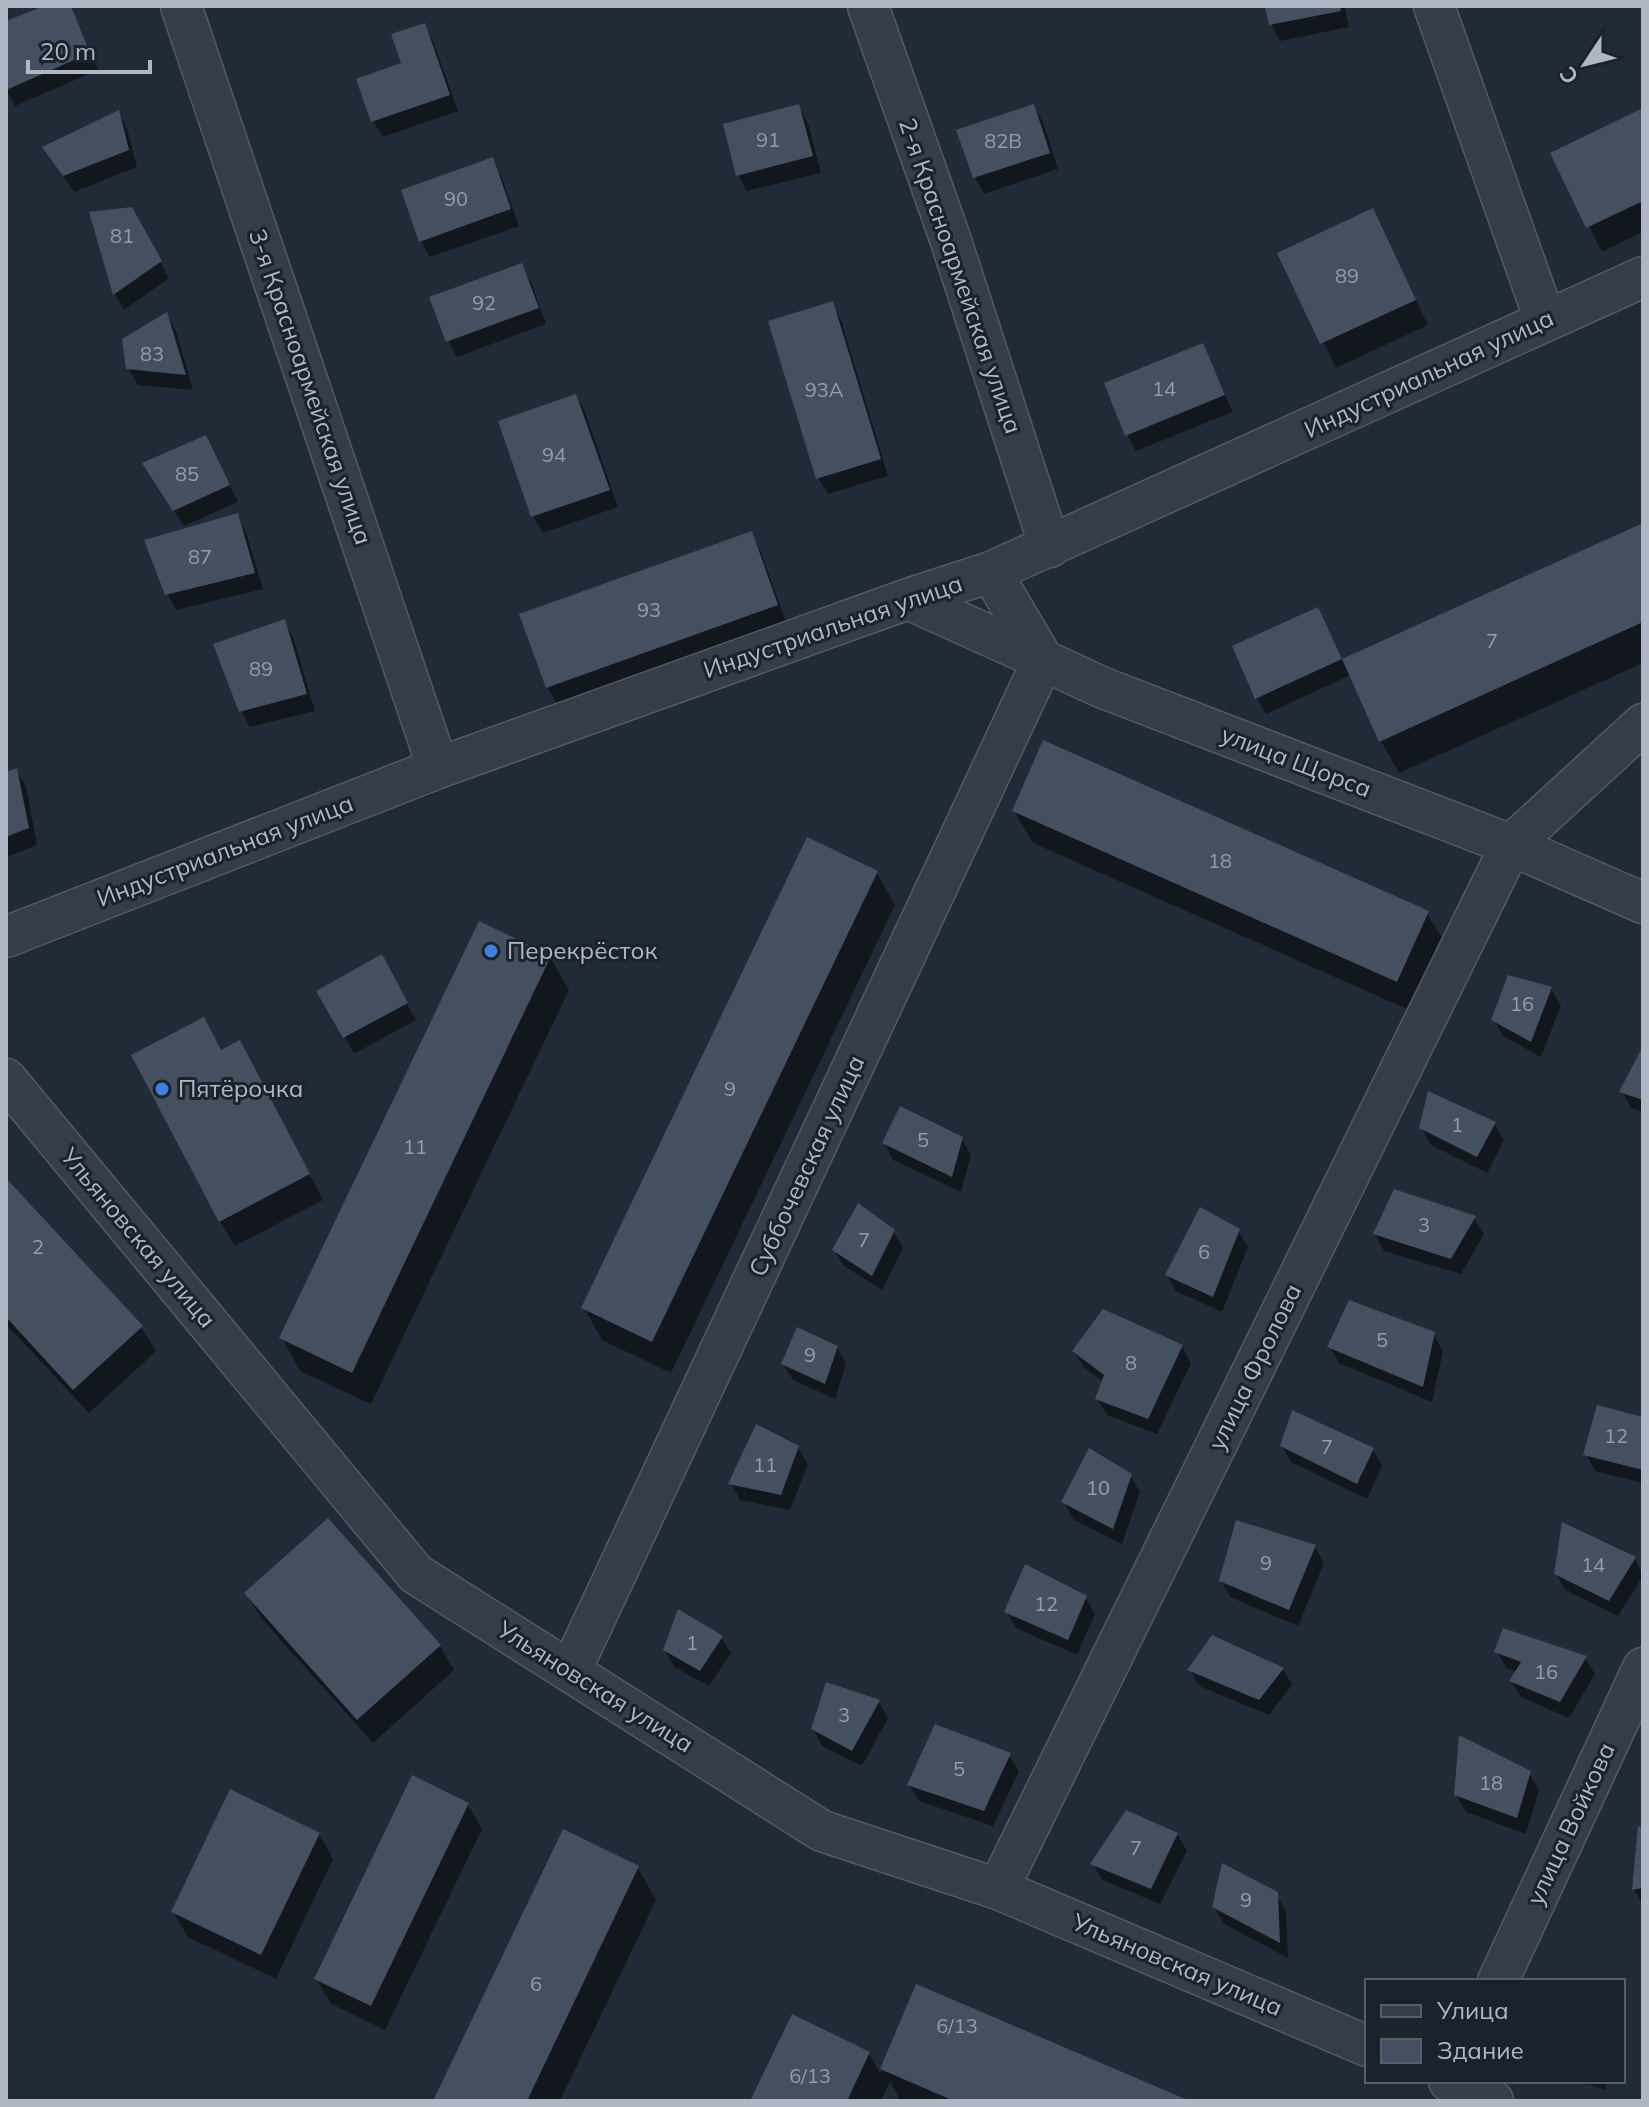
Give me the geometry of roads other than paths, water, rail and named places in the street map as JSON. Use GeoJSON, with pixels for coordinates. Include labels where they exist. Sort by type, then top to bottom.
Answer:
{"type":"FeatureCollection","features":[{"type":"Feature","properties":{"kind":"street","name":"3-я Красноармейская улица"},"geometry":{"type":"LineString","coordinates":[[181,6],[438,768]]}},
{"type":"Feature","properties":{"kind":"street","name":"2-я Красноармейская улица"},"geometry":{"type":"LineString","coordinates":[[868,6],[951,241],[1050,547]]}},
{"type":"Feature","properties":{"kind":"street"},"geometry":{"type":"LineString","coordinates":[[1434,6],[1545,320]]}},
{"type":"Feature","properties":{"kind":"street","name":"Индустриальная улица"},"geometry":{"type":"LineString","coordinates":[[6,937],[438,768],[991,572],[1643,277]]}},
{"type":"Feature","properties":{"kind":"street"},"geometry":{"type":"LineString","coordinates":[[991,572],[1043,660]]}},
{"type":"Feature","properties":{"kind":"street","name":"улица Щорса"},"geometry":{"type":"LineString","coordinates":[[908,599],[1101,687],[1511,845],[1643,903]]}},
{"type":"Feature","properties":{"kind":"street","name":"Суббочевская улица"},"geometry":{"type":"LineString","coordinates":[[570,1672],[1043,660]]}},
{"type":"Feature","properties":{"kind":"street"},"geometry":{"type":"LineString","coordinates":[[1511,845],[1643,724]]}},
{"type":"Feature","properties":{"kind":"street","name":"улица Фролова"},"geometry":{"type":"LineString","coordinates":[[998,1889],[1511,845]]}},
{"type":"Feature","properties":{"kind":"street","name":"Ульяновская улица"},"geometry":{"type":"LineString","coordinates":[[6,1079],[416,1574],[822,1831],[998,1889],[1365,2045]]}},
{"type":"Feature","properties":{"kind":"street","name":"улица Войкова"},"geometry":{"type":"LineString","coordinates":[[1499,1979],[1643,1668]]}},
{"type":"Feature","properties":{"kind":"street"},"geometry":{"type":"LineString","coordinates":[[1455,2083],[1493,2101]]}},
{"type":"Feature","properties":{"kind":"place","name":"Перекрёсток"},"geometry":{"type":"Point","coordinates":[491,951]}},
{"type":"Feature","properties":{"kind":"place","name":"Пятёрочка"},"geometry":{"type":"Point","coordinates":[162,1089]}}]}
